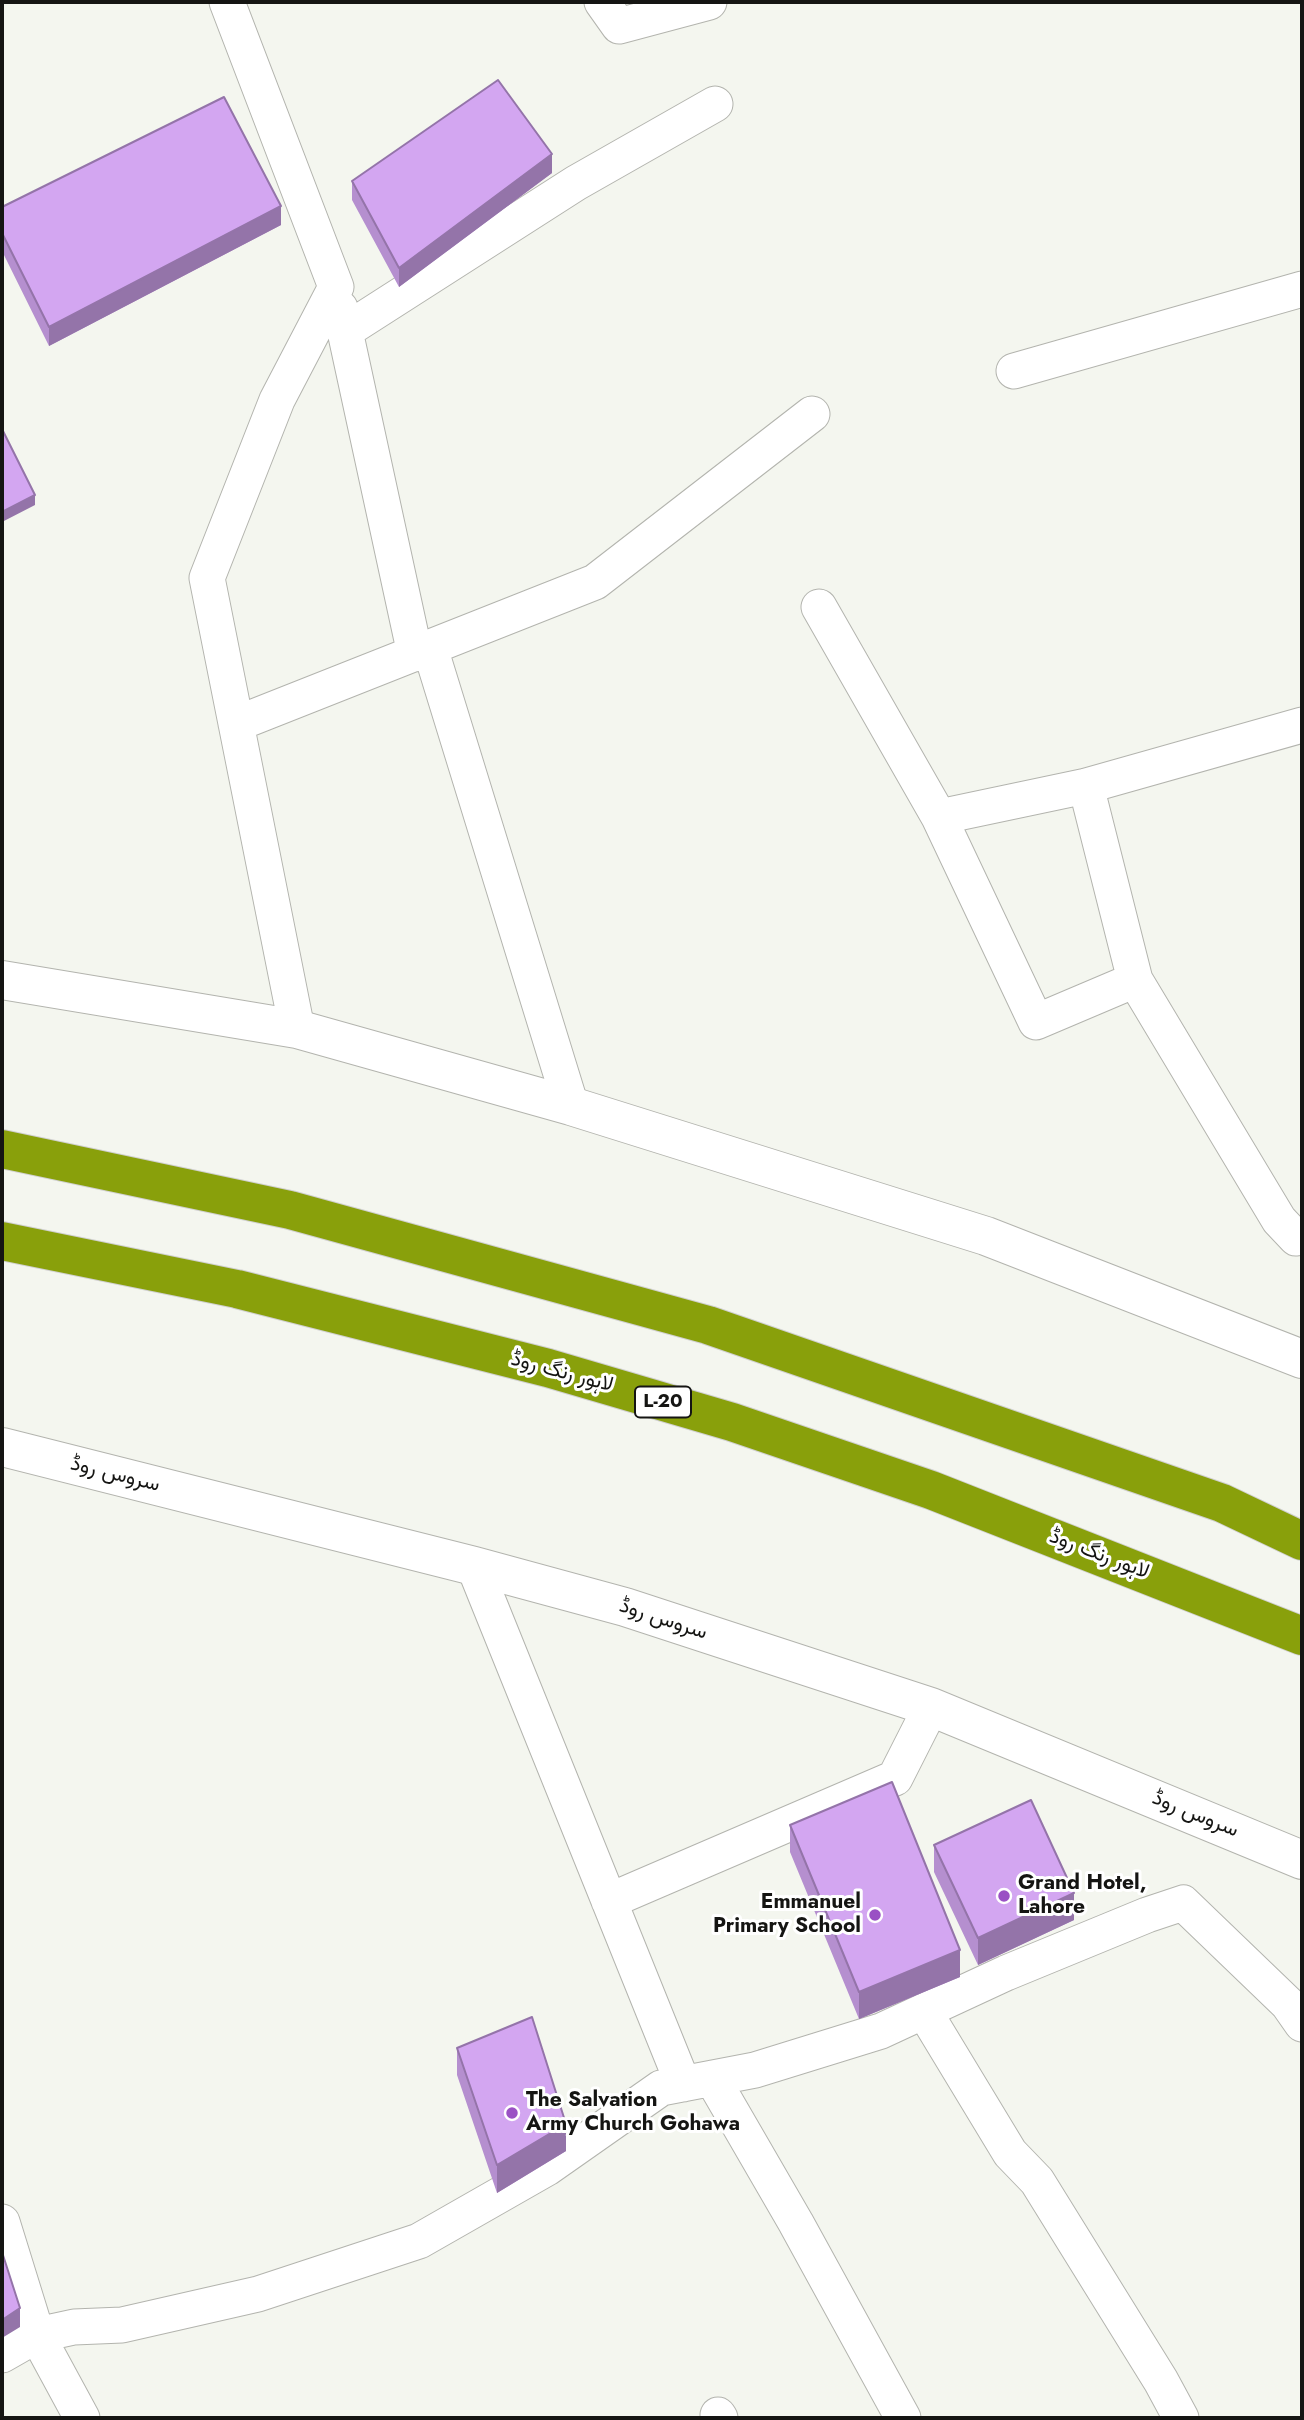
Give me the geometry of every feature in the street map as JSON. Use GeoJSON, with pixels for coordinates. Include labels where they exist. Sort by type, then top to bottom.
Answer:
{"type":"FeatureCollection","features":[{"type":"Feature","properties":{"kind":"highway"},"geometry":{"type":"LineString","coordinates":[[2,1149],[290,1210],[708,1325],[1223,1503],[1302,1542]]}},
{"type":"Feature","properties":{"kind":"highway","name":"لاہور رنگ روڈ"},"geometry":{"type":"LineString","coordinates":[[2,1241],[237,1289],[548,1368],[732,1422],[931,1490],[1302,1636]]}},
{"type":"Feature","properties":{"kind":"street"},"geometry":{"type":"LineString","coordinates":[[227,2],[336,288],[423,651],[571,1106]]}},
{"type":"Feature","properties":{"kind":"street"},"geometry":{"type":"LineString","coordinates":[[602,2],[619,26],[709,2]]}},
{"type":"Feature","properties":{"kind":"street"},"geometry":{"type":"LineString","coordinates":[[345,331],[576,183],[715,104]]}},
{"type":"Feature","properties":{"kind":"street"},"geometry":{"type":"LineString","coordinates":[[297,1029],[207,578],[277,400],[336,288]]}},
{"type":"Feature","properties":{"kind":"street"},"geometry":{"type":"LineString","coordinates":[[1014,372],[1302,289]]}},
{"type":"Feature","properties":{"kind":"street"},"geometry":{"type":"LineString","coordinates":[[236,724],[595,582],[812,414]]}},
{"type":"Feature","properties":{"kind":"street"},"geometry":{"type":"LineString","coordinates":[[819,607],[939,817],[1036,1022],[1135,980]]}},
{"type":"Feature","properties":{"kind":"street"},"geometry":{"type":"LineString","coordinates":[[939,817],[1086,786],[1302,725]]}},
{"type":"Feature","properties":{"kind":"street"},"geometry":{"type":"LineString","coordinates":[[1086,786],[1135,980],[1279,1220],[1296,1238],[1302,1237]]}},
{"type":"Feature","properties":{"kind":"street"},"geometry":{"type":"LineString","coordinates":[[2,980],[297,1029],[571,1106],[986,1236],[1302,1359]]}},
{"type":"Feature","properties":{"kind":"street","name":"سروس روڈ"},"geometry":{"type":"LineString","coordinates":[[2,1447],[474,1566],[625,1607],[932,1707],[1302,1860]]}},
{"type":"Feature","properties":{"kind":"street"},"geometry":{"type":"LineString","coordinates":[[474,1566],[609,1901],[698,2081],[796,2223],[903,2418]]}},
{"type":"Feature","properties":{"kind":"street"},"geometry":{"type":"LineString","coordinates":[[609,1901],[895,1778],[932,1707]]}},
{"type":"Feature","properties":{"kind":"street"},"geometry":{"type":"LineString","coordinates":[[2,2355],[37,2335],[74,2327],[121,2325],[258,2294],[419,2241],[547,2168],[661,2088],[755,2070],[881,2031],[1006,1973],[1183,1903],[1289,2004],[1302,2024]]}},
{"type":"Feature","properties":{"kind":"street"},"geometry":{"type":"LineString","coordinates":[[924,2011],[1010,2153],[1037,2181],[1161,2381],[1181,2418]]}},
{"type":"Feature","properties":{"kind":"street"},"geometry":{"type":"LineString","coordinates":[[2,2222],[37,2335],[82,2418]]}},
{"type":"Feature","properties":{"kind":"building"},"geometry":{"type":"Polygon","coordinates":[[[498,80],[552,154],[399,268],[352,181],[498,80]]]}},
{"type":"Feature","properties":{"kind":"building"},"geometry":{"type":"Polygon","coordinates":[[[224,97],[281,206],[49,327],[2,233],[2,207],[224,97]]]}},
{"type":"Feature","properties":{"kind":"building"},"geometry":{"type":"Polygon","coordinates":[[[2,429],[35,495],[2,512],[2,429]]]}},
{"type":"Feature","properties":{"kind":"building","name":"Emmanuel Primary School"},"geometry":{"type":"Polygon","coordinates":[[[892,1782],[960,1950],[859,1992],[790,1825],[892,1782]]]}},
{"type":"Feature","properties":{"kind":"building","name":"Grand Hotel, Lahore"},"geometry":{"type":"Polygon","coordinates":[[[1031,1800],[1074,1893],[978,1938],[934,1845],[1031,1800]]]}},
{"type":"Feature","properties":{"kind":"building","name":"The Salvation Army Church Gohawa"},"geometry":{"type":"Polygon","coordinates":[[[532,2017],[566,2124],[497,2165],[457,2048],[532,2017]]]}},
{"type":"Feature","properties":{"kind":"building"},"geometry":{"type":"Polygon","coordinates":[[[2,2252],[20,2308],[2,2320],[2,2252]]]}},
{"type":"Feature","properties":{"kind":"place","name":"Grand Hotel, Lahore"},"geometry":{"type":"Point","coordinates":[1004,1896]}},
{"type":"Feature","properties":{"kind":"place","name":"Emmanuel Primary School"},"geometry":{"type":"Point","coordinates":[875,1915]}},
{"type":"Feature","properties":{"kind":"place","name":"The Salvation Army Church Gohawa"},"geometry":{"type":"Point","coordinates":[512,2113]}}]}
